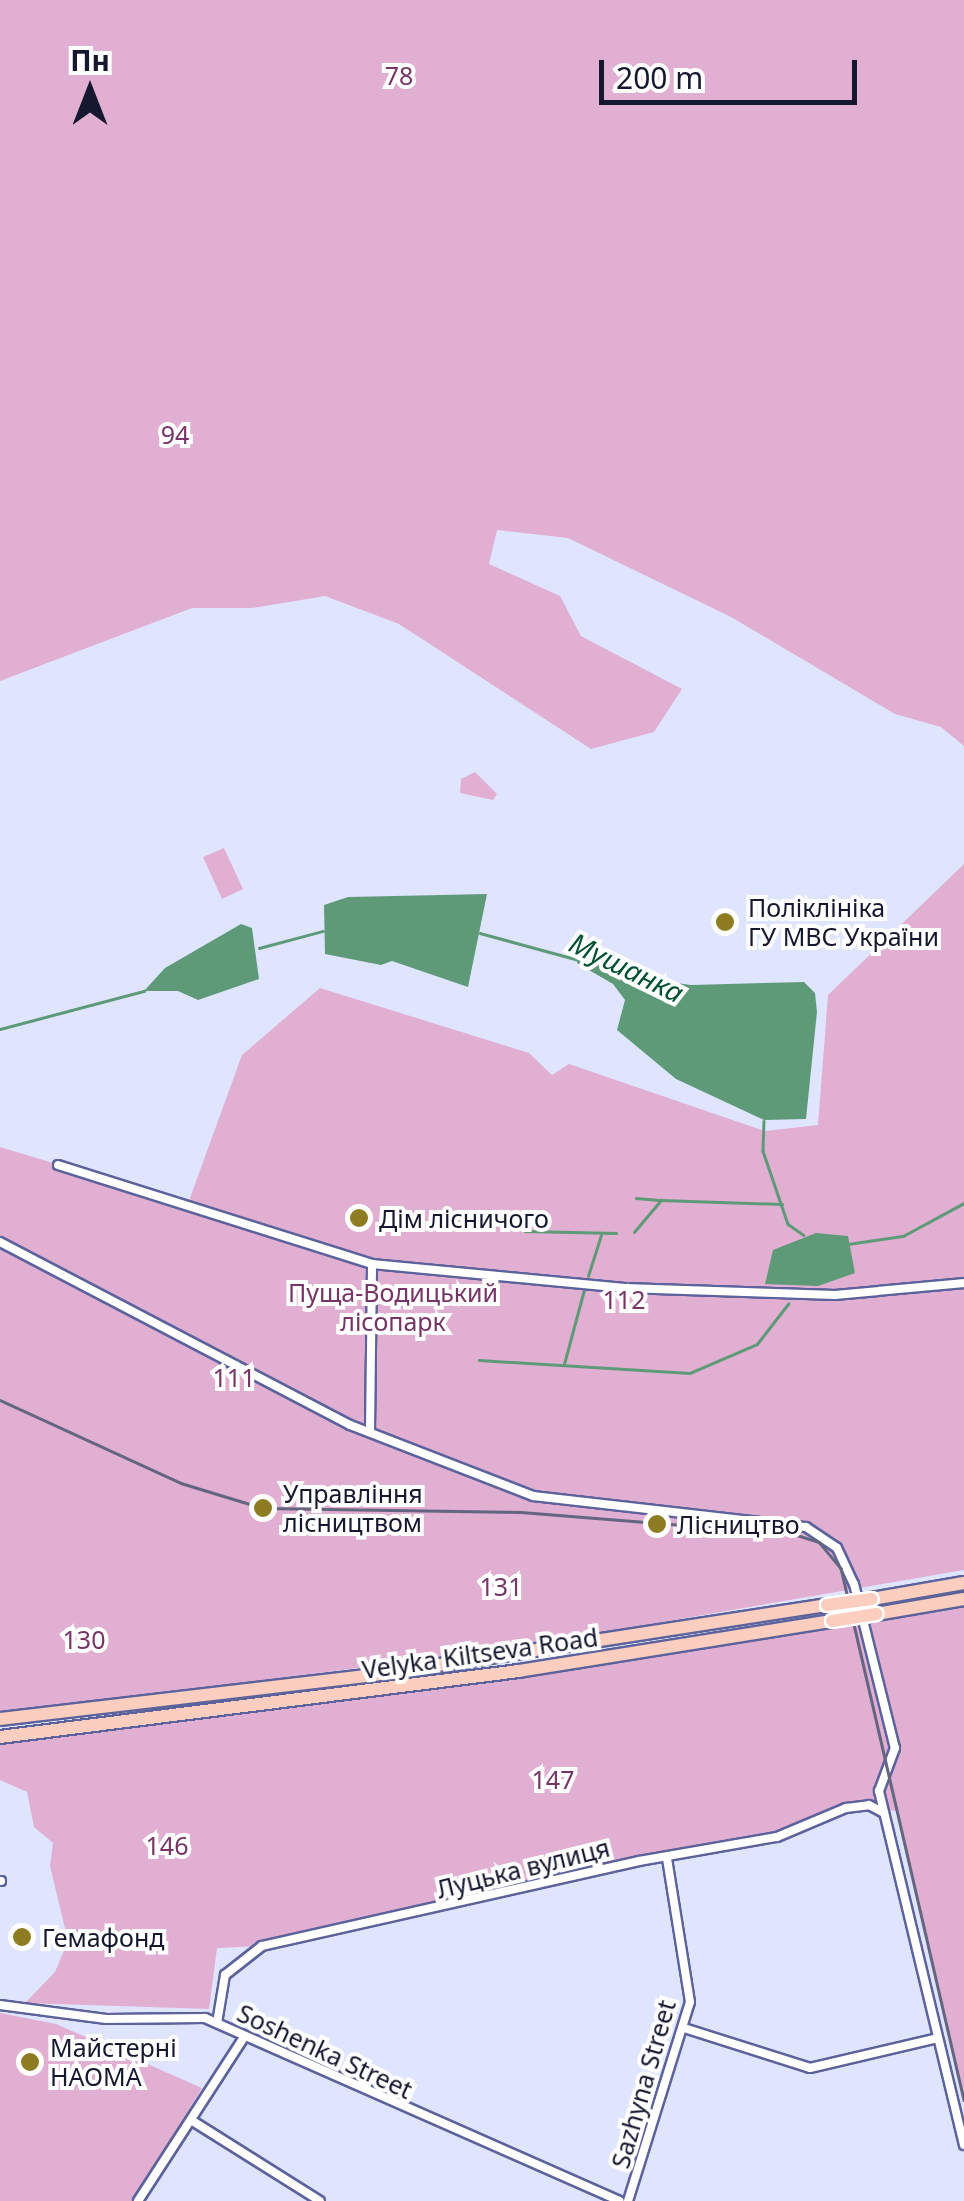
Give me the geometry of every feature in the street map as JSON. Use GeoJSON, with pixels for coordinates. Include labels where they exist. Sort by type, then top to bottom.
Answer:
{"type":"FeatureCollection","features":[{"type":"Feature","properties":{"kind":"main road","name":"Velyka Kiltseva Road"},"geometry":{"type":"LineString","coordinates":[[0,1719],[368,1676],[964,1583]]}},
{"type":"Feature","properties":{"kind":"main road","name":"Velyka Kiltseva Road"},"geometry":{"type":"LineString","coordinates":[[0,1736],[519,1672],[964,1599]]}},
{"type":"Feature","properties":{"kind":"street"},"geometry":{"type":"LineString","coordinates":[[58,1165],[372,1264],[625,1288],[817,1295],[964,1283]]}},
{"type":"Feature","properties":{"kind":"street"},"geometry":{"type":"LineString","coordinates":[[0,1242],[370,1432],[548,1500],[806,1527],[828,1539],[848,1564],[895,1748],[880,1790],[964,2146]]}},
{"type":"Feature","properties":{"kind":"street"},"geometry":{"type":"LineString","coordinates":[[370,1432],[372,1264]]}},
{"type":"Feature","properties":{"kind":"street","name":"Луцька вулиця"},"geometry":{"type":"LineString","coordinates":[[217,2023],[224,1975],[262,1946],[777,1837],[859,1806],[884,1813]]}},
{"type":"Feature","properties":{"kind":"street","name":"Sazhyna Street"},"geometry":{"type":"LineString","coordinates":[[628,2201],[684,2028],[690,1976],[667,1859]]}},
{"type":"Feature","properties":{"kind":"street","name":"Soshenka Street"},"geometry":{"type":"LineString","coordinates":[[0,2005],[77,2017],[187,2016],[217,2023],[243,2038],[619,2201]]}},
{"type":"Feature","properties":{"kind":"street"},"geometry":{"type":"LineString","coordinates":[[684,2028],[810,2068],[938,2038]]}},
{"type":"Feature","properties":{"kind":"street"},"geometry":{"type":"LineString","coordinates":[[138,2201],[243,2038]]}},
{"type":"Feature","properties":{"kind":"street"},"geometry":{"type":"LineString","coordinates":[[191,2120],[320,2201]]}},
{"type":"Feature","properties":{"kind":"green space"},"geometry":{"type":"Polygon","coordinates":[[[0,0],[964,0],[964,746],[941,727],[895,714],[731,617],[568,538],[497,530],[489,564],[560,596],[581,636],[682,689],[654,732],[591,749],[399,624],[325,596],[252,608],[192,608],[0,681],[0,0]]]}},
{"type":"Feature","properties":{"kind":"green space"},"geometry":{"type":"Polygon","coordinates":[[[475,772],[497,794],[493,800],[460,793],[461,779],[475,772]]]}},
{"type":"Feature","properties":{"kind":"green space"},"geometry":{"type":"Polygon","coordinates":[[[224,848],[243,889],[222,899],[203,857],[224,848]]]}},
{"type":"Feature","properties":{"kind":"green space"},"geometry":{"type":"Polygon","coordinates":[[[964,864],[964,1570],[506,1649],[0,1714],[0,1147],[53,1163],[62,1159],[89,1175],[187,1206],[242,1055],[320,988],[529,1053],[552,1075],[569,1064],[765,1131],[818,1125],[828,995],[964,864]]]}},
{"type":"Feature","properties":{"kind":"green space"},"geometry":{"type":"Polygon","coordinates":[[[964,1599],[964,2100],[897,1811],[859,1806],[805,1828],[262,1946],[217,1948],[209,2009],[25,2003],[55,1972],[68,1941],[50,1866],[53,1843],[34,1827],[27,1792],[0,1780],[0,1737],[224,1711],[964,1599]]]}},
{"type":"Feature","properties":{"kind":"green space"},"geometry":{"type":"Polygon","coordinates":[[[0,2013],[56,2024],[202,2088],[134,2201],[0,2201],[0,2013]]]}},
{"type":"Feature","properties":{"kind":"shaded area"},"geometry":{"type":"Polygon","coordinates":[[[487,894],[468,987],[392,961],[381,965],[325,954],[324,905],[348,897],[487,894]]]}},
{"type":"Feature","properties":{"kind":"shaded area"},"geometry":{"type":"Polygon","coordinates":[[[241,924],[252,928],[259,979],[198,1000],[178,991],[144,991],[165,968],[241,924]]]}},
{"type":"Feature","properties":{"kind":"shaded area"},"geometry":{"type":"Polygon","coordinates":[[[580,955],[624,976],[691,985],[804,982],[815,993],[817,1012],[806,1119],[764,1120],[676,1079],[617,1030],[625,1000],[613,984],[577,963],[580,955]]]}},
{"type":"Feature","properties":{"kind":"shaded area"},"geometry":{"type":"Polygon","coordinates":[[[816,1233],[848,1236],[855,1273],[818,1286],[765,1284],[773,1250],[816,1233]]]}},
{"type":"Feature","properties":{"kind":"waterway","name":"Мушанка"},"geometry":{"type":"LineString","coordinates":[[259,948],[323,931]]}},
{"type":"Feature","properties":{"kind":"waterway","name":"Мушанка"},"geometry":{"type":"LineString","coordinates":[[480,933],[579,960]]}},
{"type":"Feature","properties":{"kind":"waterway","name":"Мушанка"},"geometry":{"type":"LineString","coordinates":[[0,1029],[144,991]]}},
{"type":"Feature","properties":{"kind":"waterway","name":"Мушанка"},"geometry":{"type":"LineString","coordinates":[[764,1121],[763,1151],[788,1224],[804,1235]]}},
{"type":"Feature","properties":{"kind":"waterway"},"geometry":{"type":"LineString","coordinates":[[636,1198],[659,1200]]}},
{"type":"Feature","properties":{"kind":"waterway"},"geometry":{"type":"LineString","coordinates":[[634,1232],[661,1200],[782,1204]]}},
{"type":"Feature","properties":{"kind":"waterway","name":"Мушанка"},"geometry":{"type":"LineString","coordinates":[[848,1244],[903,1236],[964,1203]]}},
{"type":"Feature","properties":{"kind":"waterway"},"geometry":{"type":"LineString","coordinates":[[525,1231],[616,1233]]}},
{"type":"Feature","properties":{"kind":"waterway"},"geometry":{"type":"LineString","coordinates":[[588,1276],[601,1235]]}},
{"type":"Feature","properties":{"kind":"waterway"},"geometry":{"type":"LineString","coordinates":[[564,1364],[584,1290]]}},
{"type":"Feature","properties":{"kind":"waterway"},"geometry":{"type":"LineString","coordinates":[[479,1360],[690,1373],[757,1344],[788,1304]]}},
{"type":"Feature","properties":{"kind":"tram line"},"geometry":{"type":"LineString","coordinates":[[0,1400],[181,1483],[263,1508],[521,1512],[794,1534],[819,1542],[841,1568],[964,2100]]}},
{"type":"Feature","properties":{"kind":"place","name":"Поліклініка ГУ МВС України"},"geometry":{"type":"Point","coordinates":[725,922]}},
{"type":"Feature","properties":{"kind":"place","name":"Дім лісничого"},"geometry":{"type":"Point","coordinates":[359,1218]}},
{"type":"Feature","properties":{"kind":"place","name":"Управління лісництвом"},"geometry":{"type":"Point","coordinates":[263,1508]}},
{"type":"Feature","properties":{"kind":"place","name":"Лісництво"},"geometry":{"type":"Point","coordinates":[657,1524]}},
{"type":"Feature","properties":{"kind":"place","name":"Гемафонд"},"geometry":{"type":"Point","coordinates":[22,1937]}},
{"type":"Feature","properties":{"kind":"place","name":"Майстерні НАОМА"},"geometry":{"type":"Point","coordinates":[30,2062]}},
{"type":"Feature","properties":{"kind":"park label","name":"78"},"geometry":{"type":"Point","coordinates":[399,75]}},
{"type":"Feature","properties":{"kind":"park label","name":"94"},"geometry":{"type":"Point","coordinates":[175,434]}},
{"type":"Feature","properties":{"kind":"park label","name":"112"},"geometry":{"type":"Point","coordinates":[624,1299]}},
{"type":"Feature","properties":{"kind":"park label","name":"Пуща-Водицький лісопарк"},"geometry":{"type":"Point","coordinates":[393,1308]}},
{"type":"Feature","properties":{"kind":"park label","name":"111"},"geometry":{"type":"Point","coordinates":[234,1377]}},
{"type":"Feature","properties":{"kind":"park label","name":"131"},"geometry":{"type":"Point","coordinates":[501,1586]}},
{"type":"Feature","properties":{"kind":"park label","name":"130"},"geometry":{"type":"Point","coordinates":[84,1639]}},
{"type":"Feature","properties":{"kind":"park label","name":"147"},"geometry":{"type":"Point","coordinates":[553,1779]}},
{"type":"Feature","properties":{"kind":"park label","name":"146"},"geometry":{"type":"Point","coordinates":[167,1845]}}]}
